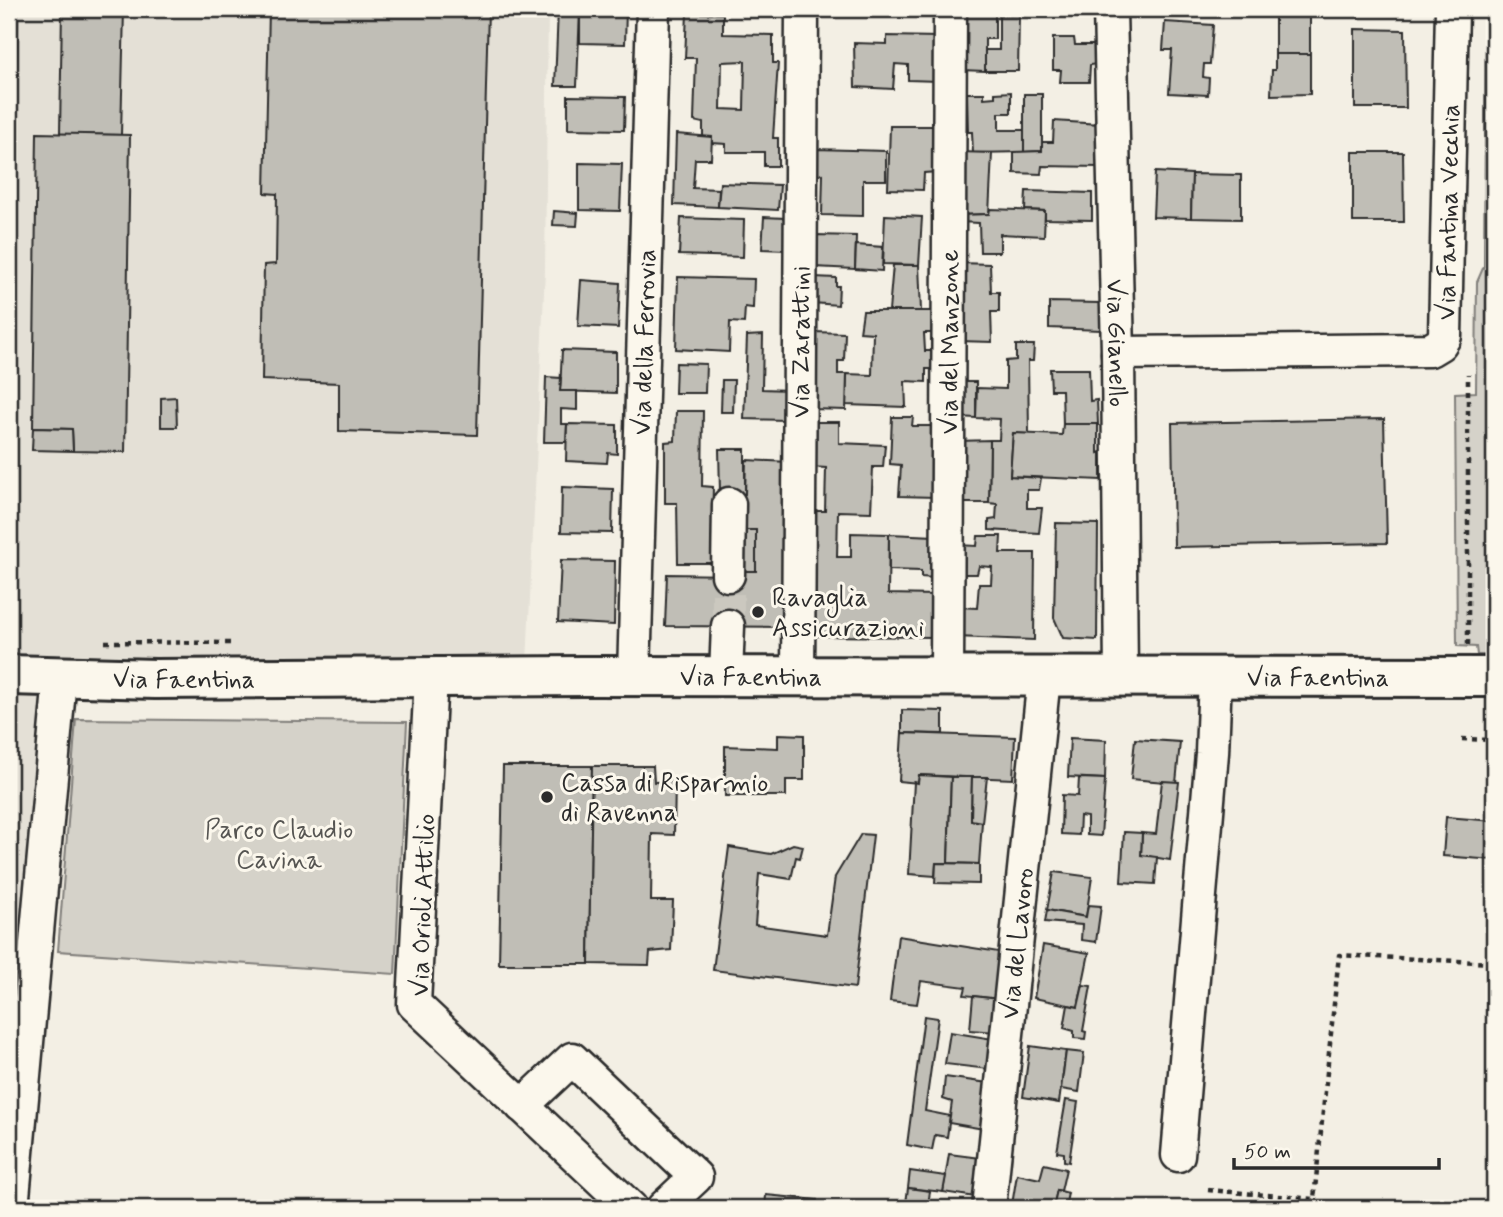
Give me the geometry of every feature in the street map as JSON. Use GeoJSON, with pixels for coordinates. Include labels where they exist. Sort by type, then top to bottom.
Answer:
{"type":"FeatureCollection","features":[{"type":"Feature","properties":{"kind":"main road","name":"Via Faentina"},"geometry":{"type":"LineString","coordinates":[[9,675],[60,678],[1215,677],[1481,667]]}},
{"type":"Feature","properties":{"kind":"street","name":"Via della Ferrovia"},"geometry":{"type":"LineString","coordinates":[[635,676],[653,9]]}},
{"type":"Feature","properties":{"kind":"street","name":"Via Zarattini"},"geometry":{"type":"LineString","coordinates":[[798,676],[802,9]]}},
{"type":"Feature","properties":{"kind":"street","name":"Via del Manzone"},"geometry":{"type":"LineString","coordinates":[[947,676],[950,9]]}},
{"type":"Feature","properties":{"kind":"street","name":"Via Gianello"},"geometry":{"type":"LineString","coordinates":[[1110,9],[1118,353],[1121,676]]}},
{"type":"Feature","properties":{"kind":"street","name":"Via Fantina Vecchia"},"geometry":{"type":"LineString","coordinates":[[1118,353],[1430,350],[1440,344],[1445,336],[1452,9]]}},
{"type":"Feature","properties":{"kind":"street"},"geometry":{"type":"LineString","coordinates":[[728,575],[729,504]]}},
{"type":"Feature","properties":{"kind":"street"},"geometry":{"type":"LineString","coordinates":[[726,676],[728,626]]}},
{"type":"Feature","properties":{"kind":"street","name":"Via Orioli Attilio"},"geometry":{"type":"LineString","coordinates":[[432,677],[414,1004],[631,1208]]}},
{"type":"Feature","properties":{"kind":"street","name":"Via del Lavoro"},"geometry":{"type":"LineString","coordinates":[[989,1208],[1044,677]]}},
{"type":"Feature","properties":{"kind":"street"},"geometry":{"type":"LineString","coordinates":[[1178,1155],[1212,753],[1215,677]]}},
{"type":"Feature","properties":{"kind":"street"},"geometry":{"type":"LineString","coordinates":[[12,1208],[60,678]]}},
{"type":"Feature","properties":{"kind":"street"},"geometry":{"type":"LineString","coordinates":[[522,1106],[572,1059],[696,1177],[663,1208]]}},
{"type":"Feature","properties":{"kind":"path"},"geometry":{"type":"LineString","coordinates":[[1468,374],[1481,667]]}},
{"type":"Feature","properties":{"kind":"path"},"geometry":{"type":"LineString","coordinates":[[93,642],[239,643]]}},
{"type":"Feature","properties":{"kind":"path"},"geometry":{"type":"LineString","coordinates":[[1462,739],[1494,740]]}},
{"type":"Feature","properties":{"kind":"path"},"geometry":{"type":"LineString","coordinates":[[1208,1190],[1314,1199],[1339,955],[1494,963]]}},
{"type":"Feature","properties":{"kind":"shaded area"},"geometry":{"type":"Polygon","coordinates":[[[9,9],[548,9],[545,270],[526,686],[261,700],[74,696],[29,1208],[9,1208],[9,9]]]}},
{"type":"Feature","properties":{"kind":"green space"},"geometry":{"type":"Polygon","coordinates":[[[1486,9],[1494,9],[1494,655],[1477,655],[1476,647],[1457,646],[1455,393],[1476,392],[1477,282],[1484,266],[1486,9]]]}},
{"type":"Feature","properties":{"kind":"green space","name":"Parco Claudio Cavina"},"geometry":{"type":"Polygon","coordinates":[[[76,719],[407,722],[395,974],[58,951],[76,719]]]}},
{"type":"Feature","properties":{"kind":"building"},"geometry":{"type":"Polygon","coordinates":[[[9,9],[18,9],[17,43],[9,43],[9,9]]]}},
{"type":"Feature","properties":{"kind":"building"},"geometry":{"type":"Polygon","coordinates":[[[62,9],[124,9],[121,135],[60,134],[62,9]]]}},
{"type":"Feature","properties":{"kind":"building"},"geometry":{"type":"Polygon","coordinates":[[[269,9],[488,9],[477,435],[339,431],[339,383],[262,380],[264,265],[276,264],[277,194],[265,193],[269,9]]]}},
{"type":"Feature","properties":{"kind":"building"},"geometry":{"type":"Polygon","coordinates":[[[558,9],[580,9],[577,86],[555,86],[558,9]]]}},
{"type":"Feature","properties":{"kind":"building"},"geometry":{"type":"Polygon","coordinates":[[[580,9],[626,9],[625,44],[580,43],[580,9]]]}},
{"type":"Feature","properties":{"kind":"building"},"geometry":{"type":"Polygon","coordinates":[[[961,9],[995,9],[995,39],[985,39],[985,71],[961,70],[961,9]]]}},
{"type":"Feature","properties":{"kind":"building"},"geometry":{"type":"Polygon","coordinates":[[[1286,9],[1310,9],[1310,54],[1275,54],[1275,13],[1286,12],[1286,9]]]}},
{"type":"Feature","properties":{"kind":"building"},"geometry":{"type":"Polygon","coordinates":[[[687,13],[723,14],[723,34],[773,35],[773,63],[778,63],[773,138],[778,138],[778,166],[764,166],[764,152],[726,152],[726,144],[712,143],[712,137],[703,137],[703,123],[694,121],[696,58],[685,58],[687,13]],[[745,61],[722,62],[721,109],[744,110],[745,61]]]}},
{"type":"Feature","properties":{"kind":"building"},"geometry":{"type":"Polygon","coordinates":[[[1019,15],[1018,71],[985,71],[985,50],[999,50],[999,16],[1019,15]]]}},
{"type":"Feature","properties":{"kind":"building"},"geometry":{"type":"Polygon","coordinates":[[[1165,22],[1213,25],[1210,64],[1204,64],[1203,77],[1209,78],[1208,95],[1169,93],[1172,50],[1163,50],[1165,22]]]}},
{"type":"Feature","properties":{"kind":"building"},"geometry":{"type":"Polygon","coordinates":[[[1355,29],[1405,30],[1406,108],[1355,108],[1355,29]]]}},
{"type":"Feature","properties":{"kind":"building"},"geometry":{"type":"Polygon","coordinates":[[[887,36],[938,37],[938,81],[908,80],[908,65],[895,64],[893,89],[855,87],[854,43],[887,44],[887,36]]]}},
{"type":"Feature","properties":{"kind":"building"},"geometry":{"type":"Polygon","coordinates":[[[1053,38],[1074,38],[1075,45],[1096,45],[1096,64],[1090,65],[1089,82],[1060,82],[1061,70],[1053,70],[1053,38]]]}},
{"type":"Feature","properties":{"kind":"building"},"geometry":{"type":"Polygon","coordinates":[[[9,43],[17,43],[13,175],[9,175],[9,43]]]}},
{"type":"Feature","properties":{"kind":"building"},"geometry":{"type":"Polygon","coordinates":[[[1275,54],[1310,54],[1310,94],[1271,95],[1275,54]]]}},
{"type":"Feature","properties":{"kind":"building"},"geometry":{"type":"Polygon","coordinates":[[[1011,92],[1011,113],[999,113],[999,130],[1024,130],[1024,152],[973,153],[972,132],[968,132],[967,93],[984,93],[984,98],[995,97],[995,93],[1011,92]]]}},
{"type":"Feature","properties":{"kind":"building"},"geometry":{"type":"Polygon","coordinates":[[[1024,94],[1042,94],[1042,151],[1024,152],[1024,94]]]}},
{"type":"Feature","properties":{"kind":"building"},"geometry":{"type":"Polygon","coordinates":[[[568,96],[625,97],[624,130],[568,129],[568,96]]]}},
{"type":"Feature","properties":{"kind":"building"},"geometry":{"type":"Polygon","coordinates":[[[1054,121],[1100,124],[1100,167],[1042,166],[1041,174],[1014,173],[1014,152],[1042,151],[1042,142],[1053,142],[1054,121]]]}},
{"type":"Feature","properties":{"kind":"building"},"geometry":{"type":"Polygon","coordinates":[[[890,126],[937,126],[937,172],[924,173],[923,190],[888,189],[890,126]]]}},
{"type":"Feature","properties":{"kind":"building"},"geometry":{"type":"Polygon","coordinates":[[[37,133],[130,135],[125,452],[73,451],[72,429],[33,428],[37,133]]]}},
{"type":"Feature","properties":{"kind":"building"},"geometry":{"type":"Polygon","coordinates":[[[676,134],[712,137],[711,159],[695,159],[693,188],[719,189],[718,207],[674,205],[676,134]]]}},
{"type":"Feature","properties":{"kind":"building"},"geometry":{"type":"Polygon","coordinates":[[[816,149],[886,151],[886,180],[863,180],[863,216],[822,215],[823,174],[816,175],[816,149]]]}},
{"type":"Feature","properties":{"kind":"building"},"geometry":{"type":"Polygon","coordinates":[[[960,152],[992,153],[989,214],[960,215],[960,152]]]}},
{"type":"Feature","properties":{"kind":"building"},"geometry":{"type":"Polygon","coordinates":[[[1353,152],[1403,152],[1404,222],[1353,222],[1353,152]]]}},
{"type":"Feature","properties":{"kind":"building"},"geometry":{"type":"Polygon","coordinates":[[[579,163],[622,164],[620,211],[579,210],[579,163]]]}},
{"type":"Feature","properties":{"kind":"building"},"geometry":{"type":"Polygon","coordinates":[[[1155,172],[1192,174],[1191,218],[1153,217],[1155,172]]]}},
{"type":"Feature","properties":{"kind":"building"},"geometry":{"type":"Polygon","coordinates":[[[1192,174],[1241,175],[1241,219],[1191,218],[1192,174]]]}},
{"type":"Feature","properties":{"kind":"building"},"geometry":{"type":"Polygon","coordinates":[[[720,183],[780,185],[778,210],[718,207],[720,183]]]}},
{"type":"Feature","properties":{"kind":"building"},"geometry":{"type":"Polygon","coordinates":[[[1026,191],[1092,193],[1092,220],[1045,219],[1045,211],[1025,210],[1026,191]]]}},
{"type":"Feature","properties":{"kind":"building"},"geometry":{"type":"Polygon","coordinates":[[[990,209],[1045,211],[1044,236],[1000,234],[1000,252],[980,252],[979,223],[960,222],[960,215],[989,214],[990,209]]]}},
{"type":"Feature","properties":{"kind":"building"},"geometry":{"type":"Polygon","coordinates":[[[554,211],[578,213],[577,226],[553,225],[554,211]]]}},
{"type":"Feature","properties":{"kind":"building"},"geometry":{"type":"Polygon","coordinates":[[[885,215],[922,217],[919,265],[883,264],[885,215]]]}},
{"type":"Feature","properties":{"kind":"building"},"geometry":{"type":"Polygon","coordinates":[[[764,217],[785,218],[785,250],[762,249],[764,217]]]}},
{"type":"Feature","properties":{"kind":"building"},"geometry":{"type":"Polygon","coordinates":[[[681,218],[744,220],[743,257],[679,255],[681,218]]]}},
{"type":"Feature","properties":{"kind":"building"},"geometry":{"type":"Polygon","coordinates":[[[815,235],[856,236],[855,269],[814,267],[815,235]]]}},
{"type":"Feature","properties":{"kind":"building"},"geometry":{"type":"Polygon","coordinates":[[[856,245],[883,247],[882,271],[855,269],[856,245]]]}},
{"type":"Feature","properties":{"kind":"building"},"geometry":{"type":"Polygon","coordinates":[[[959,263],[990,264],[991,292],[999,292],[999,312],[991,312],[992,342],[959,341],[959,263]]]}},
{"type":"Feature","properties":{"kind":"building"},"geometry":{"type":"Polygon","coordinates":[[[893,265],[919,265],[921,311],[889,311],[893,265]]]}},
{"type":"Feature","properties":{"kind":"building"},"geometry":{"type":"Polygon","coordinates":[[[678,277],[754,279],[753,308],[745,307],[744,323],[730,322],[729,352],[676,349],[678,277]]]}},
{"type":"Feature","properties":{"kind":"building"},"geometry":{"type":"Polygon","coordinates":[[[814,277],[836,278],[836,286],[839,286],[838,305],[813,303],[814,277]]]}},
{"type":"Feature","properties":{"kind":"building"},"geometry":{"type":"Polygon","coordinates":[[[581,280],[620,283],[618,328],[578,326],[581,280]]]}},
{"type":"Feature","properties":{"kind":"building"},"geometry":{"type":"Polygon","coordinates":[[[1049,302],[1100,303],[1101,330],[1049,328],[1049,302]]]}},
{"type":"Feature","properties":{"kind":"building"},"geometry":{"type":"Polygon","coordinates":[[[863,311],[936,311],[936,333],[924,333],[925,351],[936,351],[936,369],[926,369],[926,382],[905,381],[906,407],[846,405],[847,374],[872,375],[873,333],[860,332],[863,311]]]}},
{"type":"Feature","properties":{"kind":"building"},"geometry":{"type":"Polygon","coordinates":[[[813,332],[845,333],[844,361],[838,361],[838,374],[847,374],[846,410],[812,409],[813,332]]]}},
{"type":"Feature","properties":{"kind":"building"},"geometry":{"type":"Polygon","coordinates":[[[763,335],[762,389],[788,390],[787,420],[744,419],[747,336],[763,335]]]}},
{"type":"Feature","properties":{"kind":"building"},"geometry":{"type":"Polygon","coordinates":[[[1016,345],[1034,345],[1033,361],[1028,361],[1029,434],[1013,433],[1010,476],[1041,478],[1039,490],[1027,490],[1027,508],[1042,508],[1039,533],[989,530],[989,520],[996,519],[997,504],[989,503],[990,440],[999,440],[1000,419],[976,418],[977,388],[1006,389],[1006,361],[1016,360],[1016,345]]]}},
{"type":"Feature","properties":{"kind":"building"},"geometry":{"type":"Polygon","coordinates":[[[562,350],[616,352],[616,393],[560,391],[562,350]]]}},
{"type":"Feature","properties":{"kind":"building"},"geometry":{"type":"Polygon","coordinates":[[[676,363],[706,364],[705,393],[675,393],[676,363]]]}},
{"type":"Feature","properties":{"kind":"building"},"geometry":{"type":"Polygon","coordinates":[[[1050,369],[1089,369],[1090,401],[1097,400],[1098,424],[1063,424],[1062,390],[1051,390],[1050,369]]]}},
{"type":"Feature","properties":{"kind":"building"},"geometry":{"type":"Polygon","coordinates":[[[546,377],[561,378],[560,391],[577,391],[577,410],[561,409],[561,424],[567,424],[566,442],[544,442],[546,377]]]}},
{"type":"Feature","properties":{"kind":"building"},"geometry":{"type":"Polygon","coordinates":[[[722,380],[734,380],[733,412],[721,412],[722,380]]]}},
{"type":"Feature","properties":{"kind":"building"},"geometry":{"type":"Polygon","coordinates":[[[959,382],[976,382],[976,418],[958,417],[959,382]]]}},
{"type":"Feature","properties":{"kind":"building"},"geometry":{"type":"Polygon","coordinates":[[[176,397],[177,427],[161,427],[161,398],[176,397]]]}},
{"type":"Feature","properties":{"kind":"building"},"geometry":{"type":"Polygon","coordinates":[[[676,411],[703,411],[702,486],[713,487],[711,563],[678,563],[677,503],[665,503],[665,442],[675,441],[676,411]]]}},
{"type":"Feature","properties":{"kind":"building"},"geometry":{"type":"Polygon","coordinates":[[[892,417],[913,417],[912,426],[937,426],[935,497],[899,496],[901,465],[890,464],[892,417]]]}},
{"type":"Feature","properties":{"kind":"building"},"geometry":{"type":"Polygon","coordinates":[[[1384,419],[1387,543],[1174,547],[1172,423],[1384,419]]]}},
{"type":"Feature","properties":{"kind":"building"},"geometry":{"type":"Polygon","coordinates":[[[812,422],[839,422],[839,443],[885,445],[883,467],[873,467],[871,512],[838,511],[837,557],[851,557],[851,533],[889,534],[888,594],[935,595],[934,637],[808,636],[810,511],[825,511],[826,468],[811,467],[812,422]]]}},
{"type":"Feature","properties":{"kind":"building"},"geometry":{"type":"Polygon","coordinates":[[[567,424],[617,425],[617,454],[608,453],[607,463],[566,461],[567,424]]]}},
{"type":"Feature","properties":{"kind":"building"},"geometry":{"type":"Polygon","coordinates":[[[1063,424],[1098,424],[1101,480],[1010,476],[1013,433],[1062,435],[1063,424]]]}},
{"type":"Feature","properties":{"kind":"building"},"geometry":{"type":"Polygon","coordinates":[[[33,428],[72,429],[73,451],[32,450],[33,428]]]}},
{"type":"Feature","properties":{"kind":"building"},"geometry":{"type":"Polygon","coordinates":[[[990,440],[989,503],[958,503],[958,441],[990,440]]]}},
{"type":"Feature","properties":{"kind":"building"},"geometry":{"type":"Polygon","coordinates":[[[719,449],[745,449],[745,494],[720,492],[719,449]]]}},
{"type":"Feature","properties":{"kind":"building"},"geometry":{"type":"Polygon","coordinates":[[[746,460],[789,462],[788,627],[665,626],[667,574],[736,575],[736,571],[756,571],[756,530],[737,530],[738,494],[745,494],[746,460]]]}},
{"type":"Feature","properties":{"kind":"building"},"geometry":{"type":"Polygon","coordinates":[[[562,487],[613,489],[612,533],[561,532],[562,487]]]}},
{"type":"Feature","properties":{"kind":"building"},"geometry":{"type":"Polygon","coordinates":[[[1056,523],[1098,524],[1097,640],[1063,638],[1054,618],[1056,523]]]}},
{"type":"Feature","properties":{"kind":"building"},"geometry":{"type":"Polygon","coordinates":[[[737,530],[756,530],[756,571],[736,571],[737,530]]]}},
{"type":"Feature","properties":{"kind":"building"},"geometry":{"type":"Polygon","coordinates":[[[889,534],[935,536],[934,578],[921,577],[921,571],[889,570],[889,534]]]}},
{"type":"Feature","properties":{"kind":"building"},"geometry":{"type":"Polygon","coordinates":[[[978,536],[1001,536],[1000,553],[1035,553],[1034,640],[956,637],[957,607],[977,608],[979,584],[991,584],[992,567],[979,566],[977,574],[957,574],[957,545],[977,546],[978,536]]]}},
{"type":"Feature","properties":{"kind":"building"},"geometry":{"type":"Polygon","coordinates":[[[561,560],[615,561],[614,625],[558,622],[561,560]]]}},
{"type":"Feature","properties":{"kind":"building"},"geometry":{"type":"Polygon","coordinates":[[[902,710],[943,711],[943,734],[902,733],[902,710]]]}},
{"type":"Feature","properties":{"kind":"building"},"geometry":{"type":"Polygon","coordinates":[[[902,733],[1015,737],[1013,779],[919,775],[918,783],[899,781],[902,733]]]}},
{"type":"Feature","properties":{"kind":"building"},"geometry":{"type":"Polygon","coordinates":[[[778,734],[804,735],[804,780],[786,780],[786,796],[725,796],[725,746],[778,748],[778,734]]]}},
{"type":"Feature","properties":{"kind":"building"},"geometry":{"type":"Polygon","coordinates":[[[1070,738],[1106,740],[1105,779],[1068,777],[1070,738]]]}},
{"type":"Feature","properties":{"kind":"building"},"geometry":{"type":"Polygon","coordinates":[[[1135,739],[1180,742],[1176,783],[1131,779],[1135,739]]]}},
{"type":"Feature","properties":{"kind":"building"},"geometry":{"type":"Polygon","coordinates":[[[503,766],[592,766],[589,964],[499,964],[503,766]]]}},
{"type":"Feature","properties":{"kind":"building"},"geometry":{"type":"Polygon","coordinates":[[[592,766],[653,766],[654,782],[675,781],[674,835],[652,834],[651,901],[673,901],[671,950],[650,952],[649,965],[589,964],[592,766]]]}},
{"type":"Feature","properties":{"kind":"building"},"geometry":{"type":"Polygon","coordinates":[[[919,775],[951,777],[948,863],[936,863],[935,876],[909,874],[914,782],[918,783],[919,775]]]}},
{"type":"Feature","properties":{"kind":"building"},"geometry":{"type":"Polygon","coordinates":[[[951,777],[972,777],[971,820],[982,822],[979,864],[948,863],[951,777]]]}},
{"type":"Feature","properties":{"kind":"building"},"geometry":{"type":"Polygon","coordinates":[[[972,777],[987,777],[982,822],[971,820],[972,777]]]}},
{"type":"Feature","properties":{"kind":"building"},"geometry":{"type":"Polygon","coordinates":[[[1079,778],[1105,779],[1101,836],[1087,835],[1087,817],[1080,816],[1079,835],[1061,834],[1062,795],[1078,796],[1079,778]]]}},
{"type":"Feature","properties":{"kind":"building"},"geometry":{"type":"Polygon","coordinates":[[[1162,781],[1179,782],[1170,860],[1141,855],[1142,833],[1156,834],[1162,781]]]}},
{"type":"Feature","properties":{"kind":"building"},"geometry":{"type":"Polygon","coordinates":[[[1446,817],[1494,821],[1494,860],[1443,856],[1446,817]]]}},
{"type":"Feature","properties":{"kind":"building"},"geometry":{"type":"Polygon","coordinates":[[[1124,832],[1142,833],[1141,855],[1157,857],[1155,884],[1121,882],[1124,832]]]}},
{"type":"Feature","properties":{"kind":"building"},"geometry":{"type":"Polygon","coordinates":[[[861,834],[873,835],[855,988],[713,970],[729,847],[771,854],[793,844],[803,846],[800,858],[796,857],[791,879],[759,874],[755,925],[827,935],[835,877],[861,834]]]}},
{"type":"Feature","properties":{"kind":"building"},"geometry":{"type":"Polygon","coordinates":[[[936,863],[979,864],[979,884],[935,883],[936,863]]]}},
{"type":"Feature","properties":{"kind":"building"},"geometry":{"type":"Polygon","coordinates":[[[1054,872],[1092,877],[1086,917],[1047,910],[1054,872]]]}},
{"type":"Feature","properties":{"kind":"building"},"geometry":{"type":"Polygon","coordinates":[[[1088,905],[1101,906],[1096,942],[1081,940],[1082,925],[1045,922],[1047,910],[1086,917],[1088,905]]]}},
{"type":"Feature","properties":{"kind":"building"},"geometry":{"type":"Polygon","coordinates":[[[898,936],[1005,953],[999,999],[964,995],[966,987],[921,981],[917,1004],[890,1001],[898,936]]]}},
{"type":"Feature","properties":{"kind":"building"},"geometry":{"type":"Polygon","coordinates":[[[1043,945],[1089,953],[1078,1007],[1034,998],[1043,945]]]}},
{"type":"Feature","properties":{"kind":"building"},"geometry":{"type":"Polygon","coordinates":[[[1083,985],[1091,986],[1083,1031],[1086,1032],[1085,1039],[1074,1038],[1074,1031],[1064,1028],[1068,1005],[1078,1007],[1083,985]]]}},
{"type":"Feature","properties":{"kind":"building"},"geometry":{"type":"Polygon","coordinates":[[[973,996],[999,999],[996,1032],[970,1030],[973,996]]]}},
{"type":"Feature","properties":{"kind":"building"},"geometry":{"type":"Polygon","coordinates":[[[924,1016],[938,1018],[925,1111],[950,1116],[947,1137],[935,1135],[932,1150],[907,1145],[924,1016]]]}},
{"type":"Feature","properties":{"kind":"building"},"geometry":{"type":"Polygon","coordinates":[[[950,1032],[993,1039],[988,1069],[945,1064],[950,1032]]]}},
{"type":"Feature","properties":{"kind":"building"},"geometry":{"type":"Polygon","coordinates":[[[1030,1046],[1066,1051],[1059,1103],[1023,1097],[1030,1046]]]}},
{"type":"Feature","properties":{"kind":"building"},"geometry":{"type":"Polygon","coordinates":[[[1066,1051],[1084,1053],[1079,1092],[1061,1089],[1066,1051]]]}},
{"type":"Feature","properties":{"kind":"building"},"geometry":{"type":"Polygon","coordinates":[[[945,1077],[988,1083],[995,1131],[949,1123],[952,1102],[943,1099],[945,1077]]]}},
{"type":"Feature","properties":{"kind":"building"},"geometry":{"type":"Polygon","coordinates":[[[1066,1100],[1078,1102],[1069,1162],[1064,1161],[1064,1153],[1057,1152],[1066,1100]]]}},
{"type":"Feature","properties":{"kind":"building"},"geometry":{"type":"Polygon","coordinates":[[[949,1154],[981,1158],[976,1197],[943,1192],[949,1154]]]}},
{"type":"Feature","properties":{"kind":"building"},"geometry":{"type":"Polygon","coordinates":[[[1044,1164],[1066,1169],[1061,1191],[1057,1190],[1053,1208],[1012,1205],[1017,1174],[1040,1179],[1044,1164]]]}},
{"type":"Feature","properties":{"kind":"building"},"geometry":{"type":"Polygon","coordinates":[[[910,1171],[946,1176],[943,1192],[908,1188],[910,1171]]]}},
{"type":"Feature","properties":{"kind":"building"},"geometry":{"type":"Polygon","coordinates":[[[908,1188],[930,1191],[928,1206],[906,1203],[908,1188]]]}},
{"type":"Feature","properties":{"kind":"building"},"geometry":{"type":"Polygon","coordinates":[[[1057,1190],[1068,1193],[1065,1208],[1053,1208],[1057,1190]]]}},
{"type":"Feature","properties":{"kind":"building"},"geometry":{"type":"Polygon","coordinates":[[[766,1195],[817,1200],[816,1208],[765,1208],[766,1195]]]}},
{"type":"Feature","properties":{"kind":"tunnel"},"geometry":{"type":"LineString","coordinates":[[728,575],[728,626]]}},
{"type":"Feature","properties":{"kind":"place","name":"Ravaglia Assicurazioni"},"geometry":{"type":"Point","coordinates":[758,612]}},
{"type":"Feature","properties":{"kind":"place","name":"Cassa di Risparmio di Ravenna"},"geometry":{"type":"Point","coordinates":[547,797]}}]}
